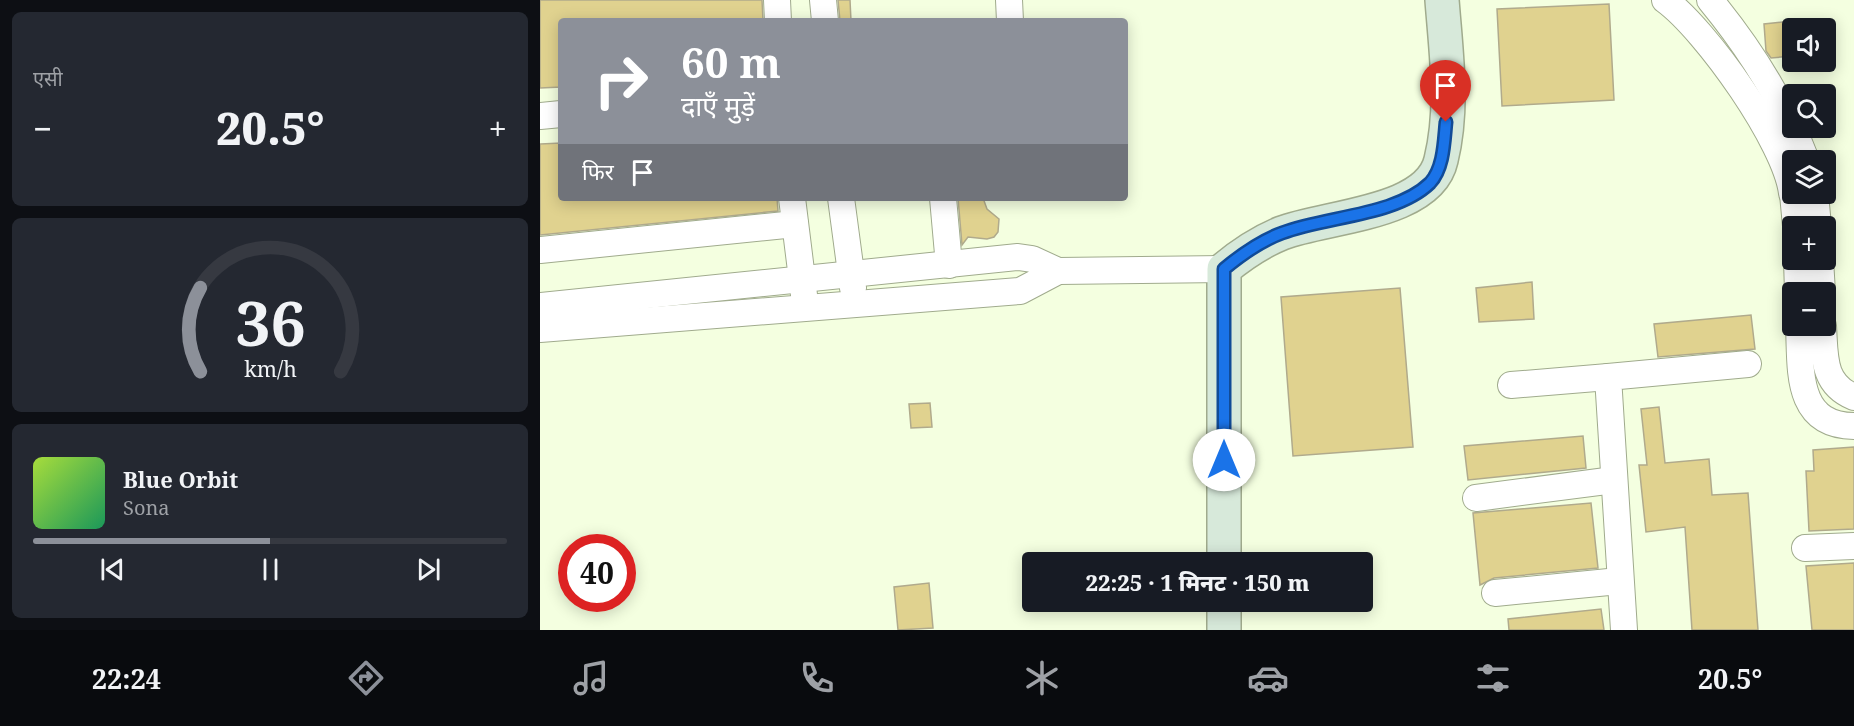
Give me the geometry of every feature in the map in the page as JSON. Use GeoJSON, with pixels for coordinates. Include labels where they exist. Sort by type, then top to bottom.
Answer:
{"type":"FeatureCollection","features":[{"type":"Feature","properties":{"kind":"street"},"geometry":{"type":"LineString","coordinates":[[777,0],[778,18]]}},
{"type":"Feature","properties":{"kind":"street"},"geometry":{"type":"LineString","coordinates":[[823,0],[825,18]]}},
{"type":"Feature","properties":{"kind":"street"},"geometry":{"type":"LineString","coordinates":[[1009,0],[1010,18]]}},
{"type":"Feature","properties":{"kind":"street"},"geometry":{"type":"LineString","coordinates":[[540,328],[1020,291],[1058,271],[1224,269],[1245,251],[1282,233],[1406,200],[1431,182],[1441,162],[1449,102],[1442,0]]}},
{"type":"Feature","properties":{"kind":"street"},"geometry":{"type":"LineString","coordinates":[[1665,0],[1711,45],[1776,143],[1782,157]]}},
{"type":"Feature","properties":{"kind":"street"},"geometry":{"type":"LineString","coordinates":[[1690,24],[1711,1],[1736,31],[1771,82],[1782,104]]}},
{"type":"Feature","properties":{"kind":"street"},"geometry":{"type":"LineString","coordinates":[[540,116],[558,114]]}},
{"type":"Feature","properties":{"kind":"street"},"geometry":{"type":"LineString","coordinates":[[792,201],[805,308]]}},
{"type":"Feature","properties":{"kind":"street"},"geometry":{"type":"LineString","coordinates":[[841,201],[855,303]]}},
{"type":"Feature","properties":{"kind":"street"},"geometry":{"type":"LineString","coordinates":[[943,201],[949,265]]}},
{"type":"Feature","properties":{"kind":"street"},"geometry":{"type":"LineString","coordinates":[[540,250],[795,224]]}},
{"type":"Feature","properties":{"kind":"street"},"geometry":{"type":"LineString","coordinates":[[540,306],[1018,257],[1032,258],[1058,271]]}},
{"type":"Feature","properties":{"kind":"street"},"geometry":{"type":"LineString","coordinates":[[1224,269],[1224,552]]}},
{"type":"Feature","properties":{"kind":"street"},"geometry":{"type":"LineString","coordinates":[[1799,336],[1800,365],[1805,397],[1818,417],[1836,426],[1854,426]]}},
{"type":"Feature","properties":{"kind":"street"},"geometry":{"type":"LineString","coordinates":[[1809,403],[1845,391],[1829,375],[1824,336]]}},
{"type":"Feature","properties":{"kind":"street"},"geometry":{"type":"LineString","coordinates":[[1511,385],[1748,364]]}},
{"type":"Feature","properties":{"kind":"street"},"geometry":{"type":"LineString","coordinates":[[1608,377],[1619,581],[1624,630]]}},
{"type":"Feature","properties":{"kind":"street"},"geometry":{"type":"LineString","coordinates":[[1476,498],[1614,480]]}},
{"type":"Feature","properties":{"kind":"street"},"geometry":{"type":"LineString","coordinates":[[1804,548],[1854,546]]}},
{"type":"Feature","properties":{"kind":"street"},"geometry":{"type":"LineString","coordinates":[[1495,593],[1619,581]]}},
{"type":"Feature","properties":{"kind":"street"},"geometry":{"type":"LineString","coordinates":[[1224,612],[1224,630]]}},
{"type":"Feature","properties":{"kind":"building"},"geometry":{"type":"Polygon","coordinates":[[[540,0],[762,0],[763,18],[558,18],[558,87],[540,88],[540,0]]]}},
{"type":"Feature","properties":{"kind":"building"},"geometry":{"type":"Polygon","coordinates":[[[838,0],[850,0],[851,18],[840,18],[838,0]]]}},
{"type":"Feature","properties":{"kind":"building"},"geometry":{"type":"Polygon","coordinates":[[[1609,4],[1614,100],[1502,106],[1497,9],[1609,4]]]}},
{"type":"Feature","properties":{"kind":"building"},"geometry":{"type":"Polygon","coordinates":[[[1782,22],[1782,57],[1771,58],[1766,51],[1764,24],[1782,22]]]}},
{"type":"Feature","properties":{"kind":"building"},"geometry":{"type":"Polygon","coordinates":[[[558,143],[558,201],[777,201],[778,211],[540,235],[540,144],[558,143]]]}},
{"type":"Feature","properties":{"kind":"building"},"geometry":{"type":"Polygon","coordinates":[[[958,201],[984,201],[987,209],[999,219],[998,232],[994,237],[987,239],[968,237],[962,245],[958,201]]]}},
{"type":"Feature","properties":{"kind":"building"},"geometry":{"type":"Polygon","coordinates":[[[1532,282],[1534,319],[1479,322],[1476,288],[1532,282]]]}},
{"type":"Feature","properties":{"kind":"building"},"geometry":{"type":"Polygon","coordinates":[[[1400,288],[1413,447],[1293,456],[1281,297],[1400,288]]]}},
{"type":"Feature","properties":{"kind":"building"},"geometry":{"type":"Polygon","coordinates":[[[1751,315],[1755,349],[1658,357],[1654,324],[1751,315]]]}},
{"type":"Feature","properties":{"kind":"building"},"geometry":{"type":"Polygon","coordinates":[[[930,403],[932,427],[911,428],[909,404],[930,403]]]}},
{"type":"Feature","properties":{"kind":"building"},"geometry":{"type":"Polygon","coordinates":[[[1659,407],[1665,463],[1709,459],[1712,495],[1748,493],[1758,630],[1692,630],[1685,527],[1646,532],[1639,465],[1647,465],[1641,409],[1659,407]]]}},
{"type":"Feature","properties":{"kind":"building"},"geometry":{"type":"Polygon","coordinates":[[[1583,436],[1586,468],[1468,480],[1464,446],[1583,436]]]}},
{"type":"Feature","properties":{"kind":"building"},"geometry":{"type":"Polygon","coordinates":[[[1854,447],[1854,529],[1809,531],[1806,471],[1814,471],[1813,450],[1854,447]]]}},
{"type":"Feature","properties":{"kind":"building"},"geometry":{"type":"Polygon","coordinates":[[[1591,503],[1598,568],[1494,578],[1480,585],[1473,513],[1591,503]]]}},
{"type":"Feature","properties":{"kind":"building"},"geometry":{"type":"Polygon","coordinates":[[[1854,563],[1854,630],[1812,630],[1806,566],[1854,563]]]}},
{"type":"Feature","properties":{"kind":"building"},"geometry":{"type":"Polygon","coordinates":[[[929,583],[933,628],[898,630],[894,587],[929,583]]]}},
{"type":"Feature","properties":{"kind":"building"},"geometry":{"type":"Polygon","coordinates":[[[1601,609],[1604,630],[1509,630],[1508,619],[1601,609]]]}},
{"type":"Feature","properties":{"kind":"route"},"geometry":{"type":"LineString","coordinates":[[1224,460],[1224,269],[1245,251],[1282,233],[1406,200],[1431,182],[1441,162],[1446,122]]}}]}
